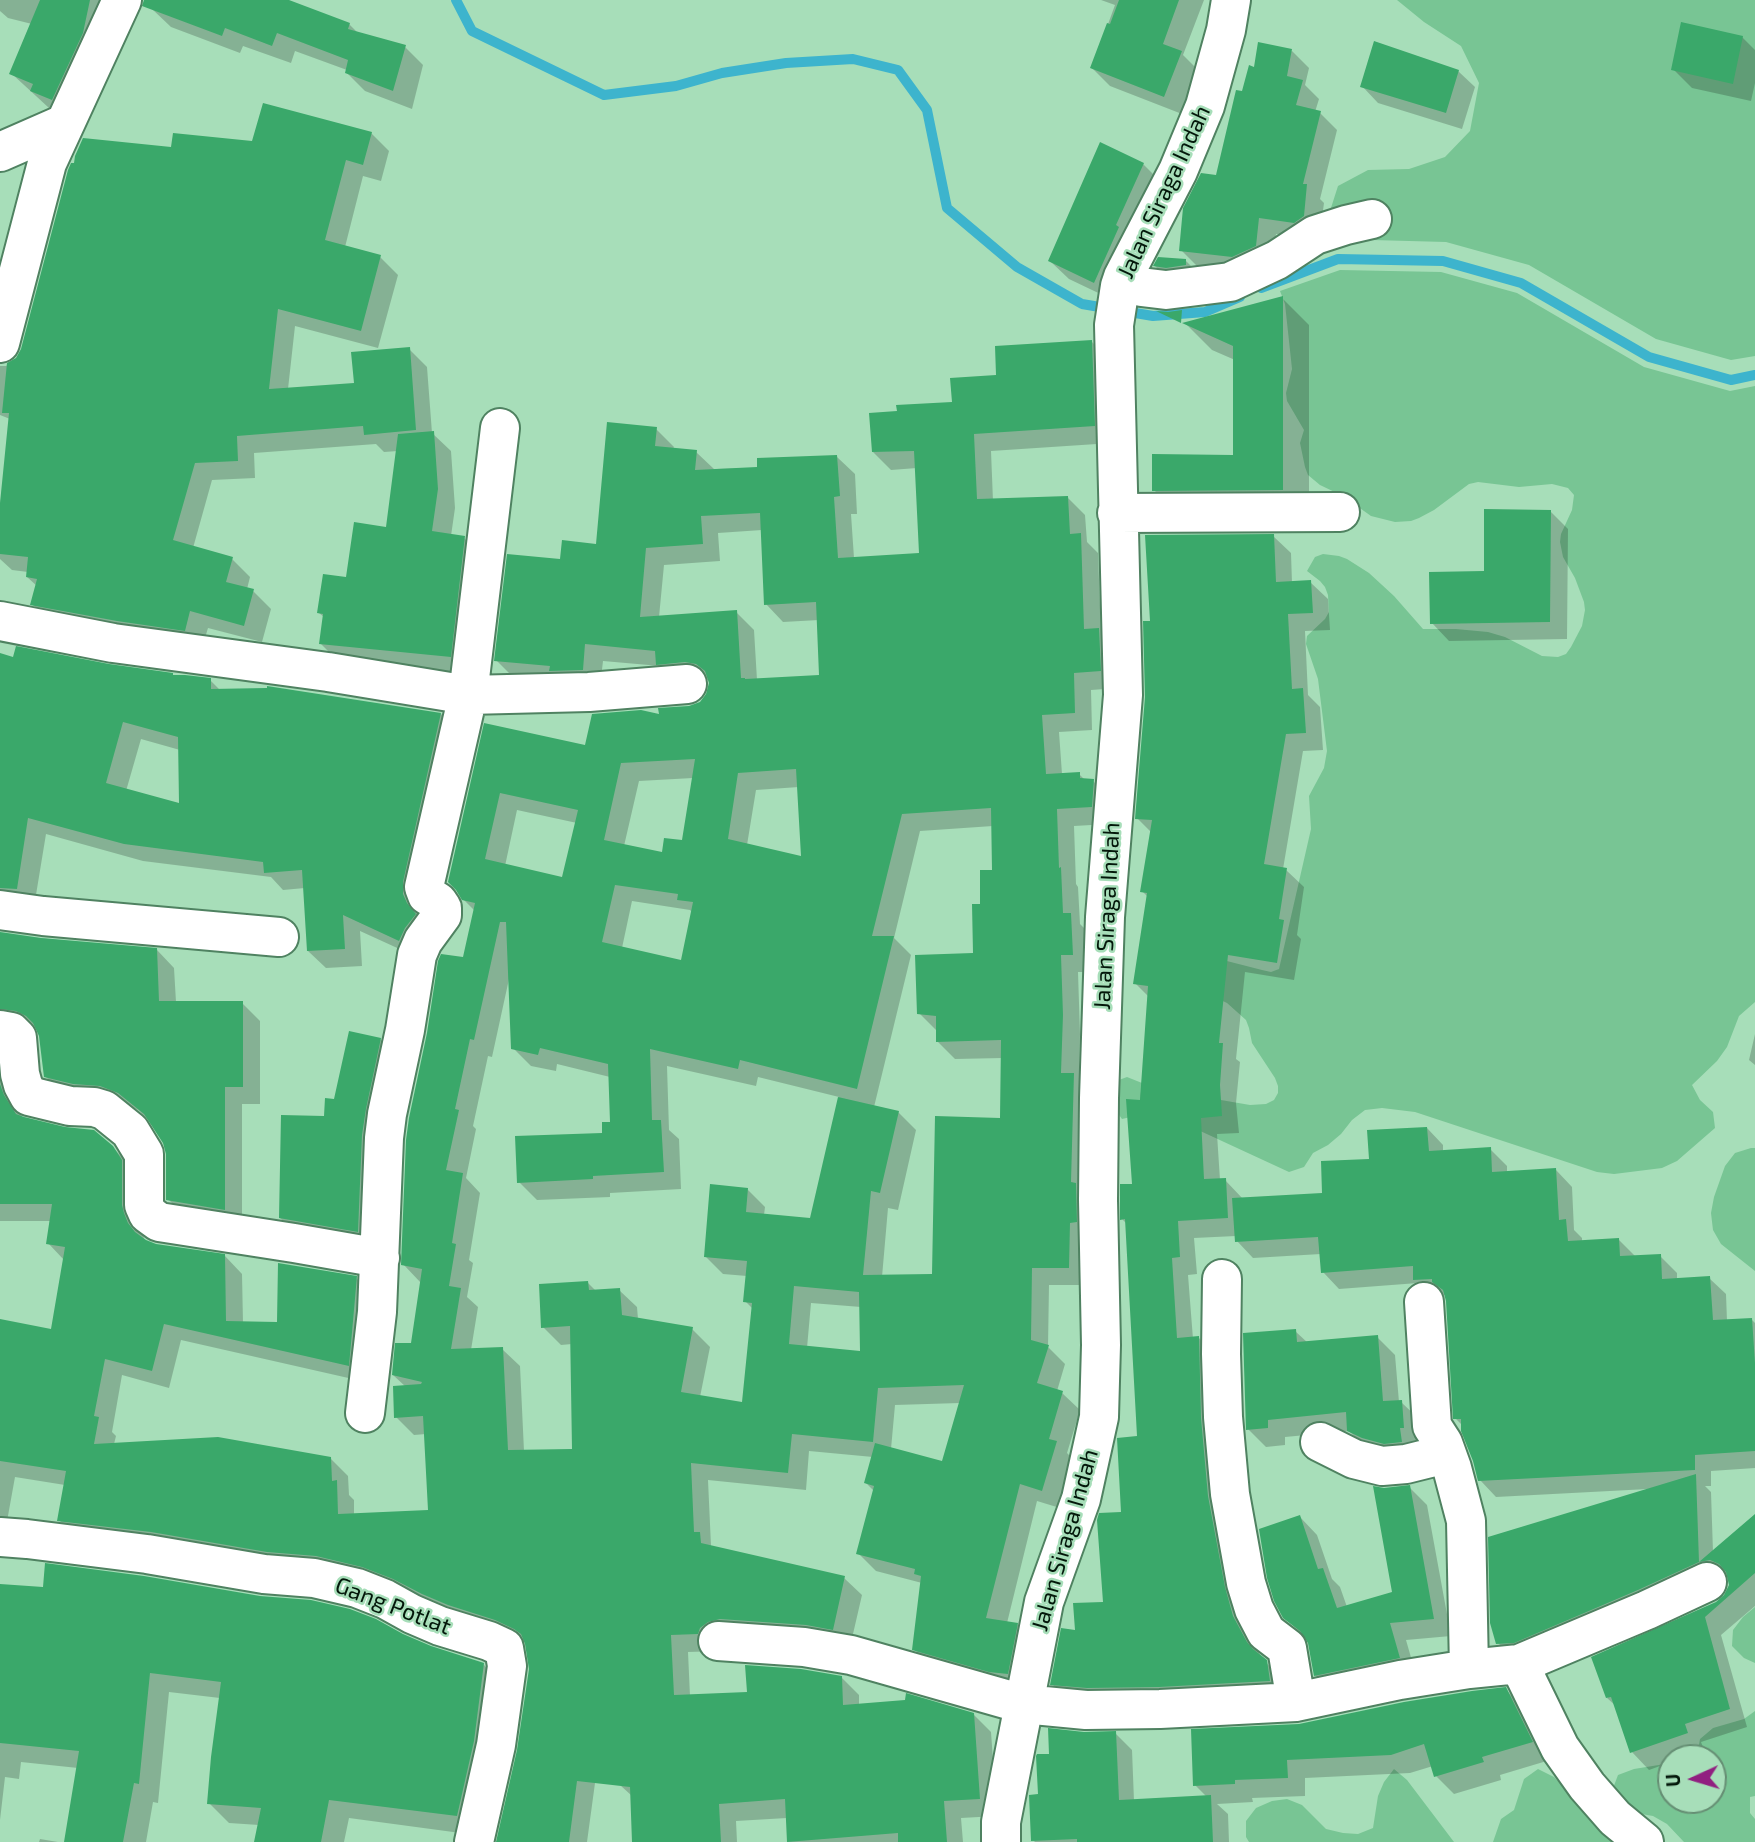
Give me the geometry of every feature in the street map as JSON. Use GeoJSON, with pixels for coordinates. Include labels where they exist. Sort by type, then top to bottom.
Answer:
{"type":"FeatureCollection","features":[{"type":"Feature","properties":{"kind":"street"},"geometry":{"type":"LineString","coordinates":[[0,343],[47,163],[122,0]]}},
{"type":"Feature","properties":{"kind":"street","name":"Jalan Siraga Indah"},"geometry":{"type":"LineString","coordinates":[[1001,1842],[1001,1822],[1044,1602],[1081,1499],[1100,1417],[1099,1098],[1105,917],[1123,695],[1114,325],[1122,281],[1178,171],[1205,106],[1226,30],[1231,0]]}},
{"type":"Feature","properties":{"kind":"street"},"geometry":{"type":"LineString","coordinates":[[0,152],[64,124]]}},
{"type":"Feature","properties":{"kind":"street"},"geometry":{"type":"LineString","coordinates":[[1122,281],[1140,287],[1166,290],[1230,282],[1277,260],[1315,235],[1372,219]]}},
{"type":"Feature","properties":{"kind":"street"},"geometry":{"type":"LineString","coordinates":[[365,1413],[377,1311],[387,1114],[405,1030],[417,955],[442,915],[442,908],[427,895],[424,887],[468,695],[500,428]]}},
{"type":"Feature","properties":{"kind":"street"},"geometry":{"type":"LineString","coordinates":[[1117,513],[1340,512]]}},
{"type":"Feature","properties":{"kind":"street"},"geometry":{"type":"LineString","coordinates":[[0,621],[113,643],[328,672],[468,695],[589,692],[687,684]]}},
{"type":"Feature","properties":{"kind":"street"},"geometry":{"type":"LineString","coordinates":[[0,910],[279,937]]}},
{"type":"Feature","properties":{"kind":"street"},"geometry":{"type":"LineString","coordinates":[[0,1030],[11,1032],[17,1038],[20,1074],[29,1096],[70,1106],[104,1110],[130,1131],[144,1154],[144,1205],[149,1214],[159,1222],[295,1242],[380,1258]]}},
{"type":"Feature","properties":{"kind":"street"},"geometry":{"type":"LineString","coordinates":[[1222,1279],[1222,1379],[1230,1494],[1246,1583],[1254,1609],[1266,1632],[1287,1648],[1296,1702]]}},
{"type":"Feature","properties":{"kind":"street"},"geometry":{"type":"LineString","coordinates":[[1424,1302],[1432,1426],[1443,1443],[1459,1488],[1466,1521],[1469,1669]]}},
{"type":"Feature","properties":{"kind":"street"},"geometry":{"type":"LineString","coordinates":[[1320,1442],[1354,1460],[1382,1466],[1406,1464],[1446,1454]]}},
{"type":"Feature","properties":{"kind":"street","name":"Gang Potlat"},"geometry":{"type":"LineString","coordinates":[[0,1537],[146,1554],[264,1574],[314,1578],[357,1588],[439,1626],[504,1648],[507,1666],[496,1745],[474,1842]]}},
{"type":"Feature","properties":{"kind":"street"},"geometry":{"type":"LineString","coordinates":[[718,1641],[804,1647],[852,1655],[1023,1704],[1086,1710],[1296,1702],[1400,1680],[1519,1664],[1707,1582]]}},
{"type":"Feature","properties":{"kind":"street"},"geometry":{"type":"LineString","coordinates":[[1519,1664],[1560,1748],[1587,1786],[1615,1818],[1644,1842]]}},
{"type":"Feature","properties":{"kind":"green space"},"geometry":{"type":"Polygon","coordinates":[[[1397,0],[1755,0],[1755,356],[1731,360],[1656,339],[1529,265],[1446,242],[1335,239],[1330,211],[1338,186],[1368,170],[1409,169],[1445,157],[1470,131],[1479,83],[1461,46],[1424,22],[1397,0]]]}},
{"type":"Feature","properties":{"kind":"green space"},"geometry":{"type":"Polygon","coordinates":[[[1340,270],[1441,272],[1517,293],[1644,367],[1730,391],[1755,386],[1755,1002],[1739,1016],[1727,1047],[1717,1061],[1692,1085],[1700,1100],[1713,1112],[1715,1128],[1677,1161],[1662,1168],[1614,1174],[1597,1172],[1415,1112],[1382,1108],[1365,1110],[1328,1145],[1313,1153],[1304,1167],[1289,1172],[1157,1111],[1122,1119],[1117,1112],[1119,1080],[1127,1077],[1157,1089],[1250,1105],[1266,1104],[1274,1100],[1278,1093],[1275,1078],[1252,1043],[1246,1020],[1227,1003],[1212,996],[1223,960],[1271,972],[1279,969],[1311,829],[1309,796],[1324,768],[1327,751],[1318,679],[1306,644],[1307,636],[1329,612],[1325,587],[1307,571],[1315,557],[1323,554],[1339,556],[1369,573],[1423,629],[1488,632],[1505,637],[1542,656],[1558,657],[1566,654],[1582,626],[1584,602],[1563,557],[1560,542],[1572,510],[1574,495],[1568,488],[1552,484],[1519,487],[1478,482],[1469,484],[1419,518],[1395,522],[1371,516],[1308,475],[1300,443],[1304,430],[1287,401],[1286,393],[1292,369],[1285,304],[1280,291],[1340,270]]]}},
{"type":"Feature","properties":{"kind":"green space"},"geometry":{"type":"Polygon","coordinates":[[[1755,1148],[1755,1271],[1721,1244],[1713,1230],[1711,1213],[1725,1166],[1735,1153],[1755,1148]]]}},
{"type":"Feature","properties":{"kind":"green space"},"geometry":{"type":"Polygon","coordinates":[[[1755,1607],[1755,1663],[1744,1658],[1732,1646],[1733,1630],[1755,1607]]]}},
{"type":"Feature","properties":{"kind":"green space"},"geometry":{"type":"Polygon","coordinates":[[[1755,1711],[1755,1796],[1750,1797],[1750,1813],[1755,1819],[1755,1842],[1684,1842],[1667,1824],[1653,1816],[1636,1813],[1612,1791],[1618,1775],[1657,1765],[1657,1814],[1727,1814],[1727,1744],[1699,1744],[1700,1739],[1713,1728],[1744,1719],[1755,1711]]]}},
{"type":"Feature","properties":{"kind":"green space"},"geometry":{"type":"Polygon","coordinates":[[[1394,1769],[1407,1780],[1454,1842],[1249,1842],[1246,1837],[1246,1821],[1256,1808],[1272,1801],[1287,1799],[1302,1805],[1326,1829],[1358,1834],[1373,1828],[1378,1796],[1394,1769]]]}},
{"type":"Feature","properties":{"kind":"green space"},"geometry":{"type":"Polygon","coordinates":[[[1538,1769],[1554,1777],[1620,1842],[1493,1842],[1501,1819],[1514,1810],[1524,1779],[1538,1769]]]}},
{"type":"Feature","properties":{"kind":"building"},"geometry":{"type":"Polygon","coordinates":[[[40,0],[90,0],[83,33],[52,100],[30,91],[33,84],[9,74],[40,0]]]}},
{"type":"Feature","properties":{"kind":"building"},"geometry":{"type":"Polygon","coordinates":[[[144,0],[289,0],[350,23],[348,29],[406,45],[393,91],[345,73],[348,60],[277,33],[272,46],[225,28],[222,36],[142,6],[144,0]]]}},
{"type":"Feature","properties":{"kind":"building"},"geometry":{"type":"Polygon","coordinates":[[[1119,0],[1179,0],[1163,44],[1182,51],[1164,97],[1090,68],[1119,0]]]}},
{"type":"Feature","properties":{"kind":"building"},"geometry":{"type":"Polygon","coordinates":[[[1681,22],[1743,36],[1733,84],[1671,70],[1681,22]]]}},
{"type":"Feature","properties":{"kind":"building"},"geometry":{"type":"Polygon","coordinates":[[[1374,41],[1459,70],[1446,113],[1360,87],[1374,41]]]}},
{"type":"Feature","properties":{"kind":"building"},"geometry":{"type":"Polygon","coordinates":[[[1258,42],[1292,49],[1287,76],[1303,80],[1296,105],[1321,111],[1303,184],[1307,184],[1304,216],[1294,223],[1259,218],[1256,246],[1232,257],[1179,251],[1183,208],[1201,173],[1216,175],[1236,90],[1242,91],[1249,65],[1254,67],[1258,42]]]}},
{"type":"Feature","properties":{"kind":"building"},"geometry":{"type":"Polygon","coordinates":[[[263,103],[372,132],[363,165],[346,160],[325,240],[381,255],[361,331],[278,309],[269,389],[354,383],[351,352],[410,347],[416,430],[364,435],[363,426],[237,436],[238,461],[195,463],[173,540],[233,557],[226,582],[254,589],[244,626],[190,611],[185,631],[30,605],[37,579],[26,577],[28,557],[0,554],[0,503],[9,413],[2,413],[7,363],[16,358],[21,349],[71,163],[74,163],[83,138],[171,147],[173,133],[252,141],[263,103]]]}},
{"type":"Feature","properties":{"kind":"building"},"geometry":{"type":"Polygon","coordinates":[[[1100,142],[1144,163],[1094,283],[1048,261],[1100,142]]]}},
{"type":"Feature","properties":{"kind":"building"},"geometry":{"type":"Polygon","coordinates":[[[1158,257],[1186,259],[1186,265],[1166,268],[1153,266],[1158,257]]]}},
{"type":"Feature","properties":{"kind":"building"},"geometry":{"type":"Polygon","coordinates":[[[1283,296],[1283,490],[1152,491],[1152,454],[1233,455],[1233,346],[1182,323],[1283,296]]]}},
{"type":"Feature","properties":{"kind":"building"},"geometry":{"type":"Polygon","coordinates":[[[1182,310],[1181,323],[1156,311],[1168,312],[1182,310]]]}},
{"type":"Feature","properties":{"kind":"building"},"geometry":{"type":"Polygon","coordinates":[[[1092,340],[1095,426],[974,434],[977,499],[1068,496],[1070,534],[1081,533],[1084,629],[1099,628],[1101,671],[1074,673],[1075,713],[1042,715],[1046,774],[1080,772],[1080,778],[1094,779],[1092,807],[1057,809],[1063,913],[1071,913],[1073,955],[1061,955],[1061,1073],[1074,1073],[1071,1182],[1076,1183],[1077,1222],[1070,1223],[1069,1268],[1032,1268],[1031,1340],[1049,1345],[1037,1383],[1063,1391],[1049,1439],[1057,1441],[1042,1491],[1020,1484],[986,1618],[1018,1623],[1008,1674],[989,1672],[912,1650],[921,1576],[914,1574],[915,1569],[856,1554],[874,1486],[864,1483],[875,1443],[942,1461],[964,1385],[878,1388],[873,1442],[792,1434],[788,1473],[691,1463],[694,1532],[700,1532],[701,1543],[845,1576],[833,1630],[806,1625],[720,1619],[708,1622],[700,1628],[698,1634],[671,1635],[674,1695],[747,1692],[745,1665],[801,1669],[842,1676],[843,1705],[905,1700],[906,1693],[974,1713],[980,1799],[944,1801],[947,1842],[898,1842],[898,1833],[787,1842],[785,1799],[719,1804],[721,1842],[632,1842],[630,1787],[577,1781],[569,1842],[496,1842],[517,1750],[529,1669],[521,1634],[495,1620],[448,1605],[362,1567],[316,1556],[267,1552],[151,1532],[57,1521],[66,1471],[0,1461],[0,1319],[51,1329],[65,1247],[46,1244],[52,1204],[0,1204],[0,1084],[16,1114],[65,1127],[94,1130],[113,1146],[122,1160],[124,1213],[135,1232],[156,1244],[225,1254],[226,1321],[277,1322],[278,1263],[357,1276],[349,1366],[164,1324],[152,1371],[105,1359],[94,1416],[99,1417],[94,1444],[218,1437],[331,1457],[332,1481],[337,1480],[338,1514],[428,1510],[423,1416],[394,1418],[393,1386],[422,1382],[392,1375],[395,1343],[411,1343],[422,1269],[401,1265],[406,1140],[438,961],[441,954],[463,957],[475,903],[462,900],[448,882],[484,723],[585,745],[592,714],[641,710],[659,714],[658,708],[689,706],[700,702],[709,683],[705,671],[696,664],[685,662],[656,665],[655,651],[585,644],[583,670],[549,671],[550,666],[494,661],[507,554],[560,559],[562,540],[596,544],[607,422],[657,427],[655,446],[697,450],[695,470],[757,467],[757,458],[837,455],[840,496],[834,497],[838,558],[919,553],[914,451],[872,452],[869,413],[897,411],[896,405],[952,402],[950,378],[996,375],[995,346],[1092,340]],[[760,513],[701,516],[703,544],[646,548],[640,617],[737,610],[741,678],[819,675],[816,602],[764,605],[760,513]],[[695,759],[621,763],[604,840],[662,852],[664,838],[682,840],[695,759]],[[796,769],[738,773],[728,839],[801,856],[796,769]],[[500,793],[485,859],[562,877],[578,810],[500,793]],[[991,808],[902,814],[872,936],[894,936],[857,1089],[740,1060],[738,1069],[650,1049],[652,1120],[661,1120],[664,1172],[517,1183],[515,1136],[602,1133],[602,1122],[610,1122],[608,1064],[540,1048],[538,1055],[511,1049],[506,922],[500,922],[474,1040],[470,1039],[455,1109],[459,1110],[446,1170],[463,1173],[452,1243],[456,1244],[449,1286],[461,1288],[451,1349],[503,1347],[508,1450],[572,1449],[570,1326],[541,1328],[539,1284],[588,1281],[589,1290],[620,1288],[622,1315],[693,1327],[681,1392],[742,1402],[752,1303],[743,1302],[747,1261],[704,1257],[710,1184],[748,1188],[746,1212],[810,1218],[838,1097],[899,1111],[880,1193],[871,1191],[863,1275],[932,1274],[935,1116],[1000,1118],[1001,1040],[936,1042],[936,1016],[917,1014],[915,955],[973,953],[972,904],[980,904],[980,870],[992,870],[991,808]],[[615,885],[602,942],[681,960],[693,902],[677,900],[678,894],[615,885]],[[794,1286],[789,1344],[860,1351],[859,1292],[794,1286]]]}},
{"type":"Feature","properties":{"kind":"building"},"geometry":{"type":"Polygon","coordinates":[[[434,431],[438,489],[432,531],[465,536],[451,657],[319,644],[323,614],[317,613],[323,574],[346,577],[354,522],[386,527],[398,434],[434,431]]]}},
{"type":"Feature","properties":{"kind":"building"},"geometry":{"type":"Polygon","coordinates":[[[1484,509],[1551,510],[1550,622],[1430,624],[1429,572],[1484,571],[1484,509]]]}},
{"type":"Feature","properties":{"kind":"building"},"geometry":{"type":"Polygon","coordinates":[[[1274,534],[1276,582],[1311,580],[1313,613],[1288,614],[1292,689],[1303,688],[1306,733],[1286,734],[1264,864],[1287,868],[1279,919],[1284,920],[1277,963],[1228,955],[1219,1043],[1223,1043],[1220,1085],[1222,1116],[1201,1118],[1204,1179],[1226,1178],[1228,1218],[1178,1221],[1180,1257],[1172,1258],[1177,1338],[1199,1336],[1201,1418],[1208,1496],[1225,1587],[1233,1616],[1247,1642],[1267,1660],[1270,1681],[1159,1687],[1087,1688],[1050,1685],[1061,1628],[1075,1630],[1073,1603],[1103,1602],[1097,1520],[1099,1513],[1121,1512],[1117,1438],[1137,1436],[1125,1219],[1120,1220],[1120,1184],[1132,1184],[1126,1099],[1140,1100],[1148,986],[1133,984],[1147,893],[1140,892],[1152,820],[1135,819],[1145,697],[1143,621],[1150,621],[1145,535],[1274,534]]]}},
{"type":"Feature","properties":{"kind":"building"},"geometry":{"type":"Polygon","coordinates":[[[16,646],[173,675],[211,678],[211,689],[267,686],[441,713],[403,882],[403,894],[416,914],[399,941],[343,915],[345,949],[307,951],[302,870],[264,873],[263,862],[124,844],[28,818],[17,889],[0,888],[0,653],[13,657],[16,646]],[[123,722],[106,783],[179,803],[178,737],[123,722]]]}},
{"type":"Feature","properties":{"kind":"building"},"geometry":{"type":"Polygon","coordinates":[[[0,932],[157,948],[159,1001],[243,1001],[243,1087],[225,1087],[225,1210],[166,1200],[166,1154],[163,1143],[144,1114],[118,1093],[100,1086],[73,1084],[44,1077],[39,1036],[33,1023],[16,1011],[0,1009],[0,932]]]}},
{"type":"Feature","properties":{"kind":"building"},"geometry":{"type":"Polygon","coordinates":[[[349,1031],[381,1038],[362,1135],[358,1232],[279,1218],[281,1115],[324,1116],[325,1098],[334,1099],[349,1031]]]}},
{"type":"Feature","properties":{"kind":"building"},"geometry":{"type":"Polygon","coordinates":[[[1427,1127],[1429,1151],[1491,1147],[1492,1172],[1556,1168],[1559,1220],[1566,1219],[1568,1241],[1619,1238],[1620,1256],[1661,1254],[1662,1279],[1710,1276],[1713,1320],[1752,1318],[1755,1451],[1695,1455],[1695,1470],[1478,1481],[1461,1431],[1461,1419],[1453,1419],[1446,1301],[1443,1290],[1432,1282],[1432,1279],[1413,1280],[1413,1266],[1321,1273],[1318,1237],[1235,1242],[1232,1198],[1322,1193],[1321,1161],[1369,1159],[1367,1130],[1427,1127]]]}},
{"type":"Feature","properties":{"kind":"building"},"geometry":{"type":"Polygon","coordinates":[[[1296,1329],[1297,1342],[1378,1335],[1383,1401],[1402,1400],[1402,1442],[1384,1444],[1347,1431],[1346,1412],[1268,1420],[1268,1428],[1246,1430],[1243,1333],[1296,1329]]]}},
{"type":"Feature","properties":{"kind":"building"},"geometry":{"type":"Polygon","coordinates":[[[1696,1474],[1699,1562],[1514,1643],[1496,1644],[1490,1623],[1488,1537],[1696,1474]]]}},
{"type":"Feature","properties":{"kind":"building"},"geometry":{"type":"Polygon","coordinates":[[[1410,1485],[1434,1619],[1390,1623],[1400,1658],[1314,1676],[1308,1643],[1300,1631],[1283,1618],[1274,1601],[1267,1578],[1259,1529],[1300,1515],[1318,1569],[1323,1568],[1337,1608],[1392,1592],[1373,1486],[1384,1488],[1410,1485]]]}},
{"type":"Feature","properties":{"kind":"building"},"geometry":{"type":"Polygon","coordinates":[[[1755,1514],[1755,1573],[1705,1617],[1730,1709],[1685,1724],[1688,1733],[1630,1753],[1611,1697],[1606,1698],[1591,1657],[1716,1602],[1724,1595],[1729,1585],[1726,1572],[1719,1564],[1710,1560],[1699,1562],[1755,1514]]]}},
{"type":"Feature","properties":{"kind":"building"},"geometry":{"type":"Polygon","coordinates":[[[45,1563],[144,1576],[260,1596],[311,1600],[350,1609],[431,1646],[484,1663],[474,1741],[457,1816],[329,1800],[321,1842],[254,1842],[261,1808],[207,1804],[221,1682],[150,1673],[139,1784],[134,1783],[123,1842],[64,1842],[79,1751],[0,1743],[0,1584],[43,1587],[45,1563]]]}},
{"type":"Feature","properties":{"kind":"building"},"geometry":{"type":"Polygon","coordinates":[[[1506,1687],[1533,1742],[1482,1757],[1484,1762],[1434,1777],[1424,1744],[1391,1755],[1287,1760],[1288,1778],[1235,1780],[1235,1784],[1193,1786],[1191,1729],[1299,1724],[1404,1702],[1506,1687]]]}},
{"type":"Feature","properties":{"kind":"building"},"geometry":{"type":"Polygon","coordinates":[[[1048,1728],[1084,1732],[1116,1731],[1119,1800],[1211,1795],[1213,1842],[1077,1842],[1077,1839],[1031,1841],[1029,1795],[1038,1794],[1036,1756],[1049,1754],[1048,1728]]]}},
{"type":"Feature","properties":{"kind":"waterway"},"geometry":{"type":"LineString","coordinates":[[456,0],[472,31],[604,95],[676,86],[722,73],[786,63],[853,59],[898,70],[927,110],[947,208],[1017,267],[1082,304],[1153,316],[1205,312],[1240,297]]}},
{"type":"Feature","properties":{"kind":"waterway"},"geometry":{"type":"LineString","coordinates":[[1261,288],[1338,259],[1443,261],[1521,283],[1649,357],[1731,380],[1755,375]]}}]}
